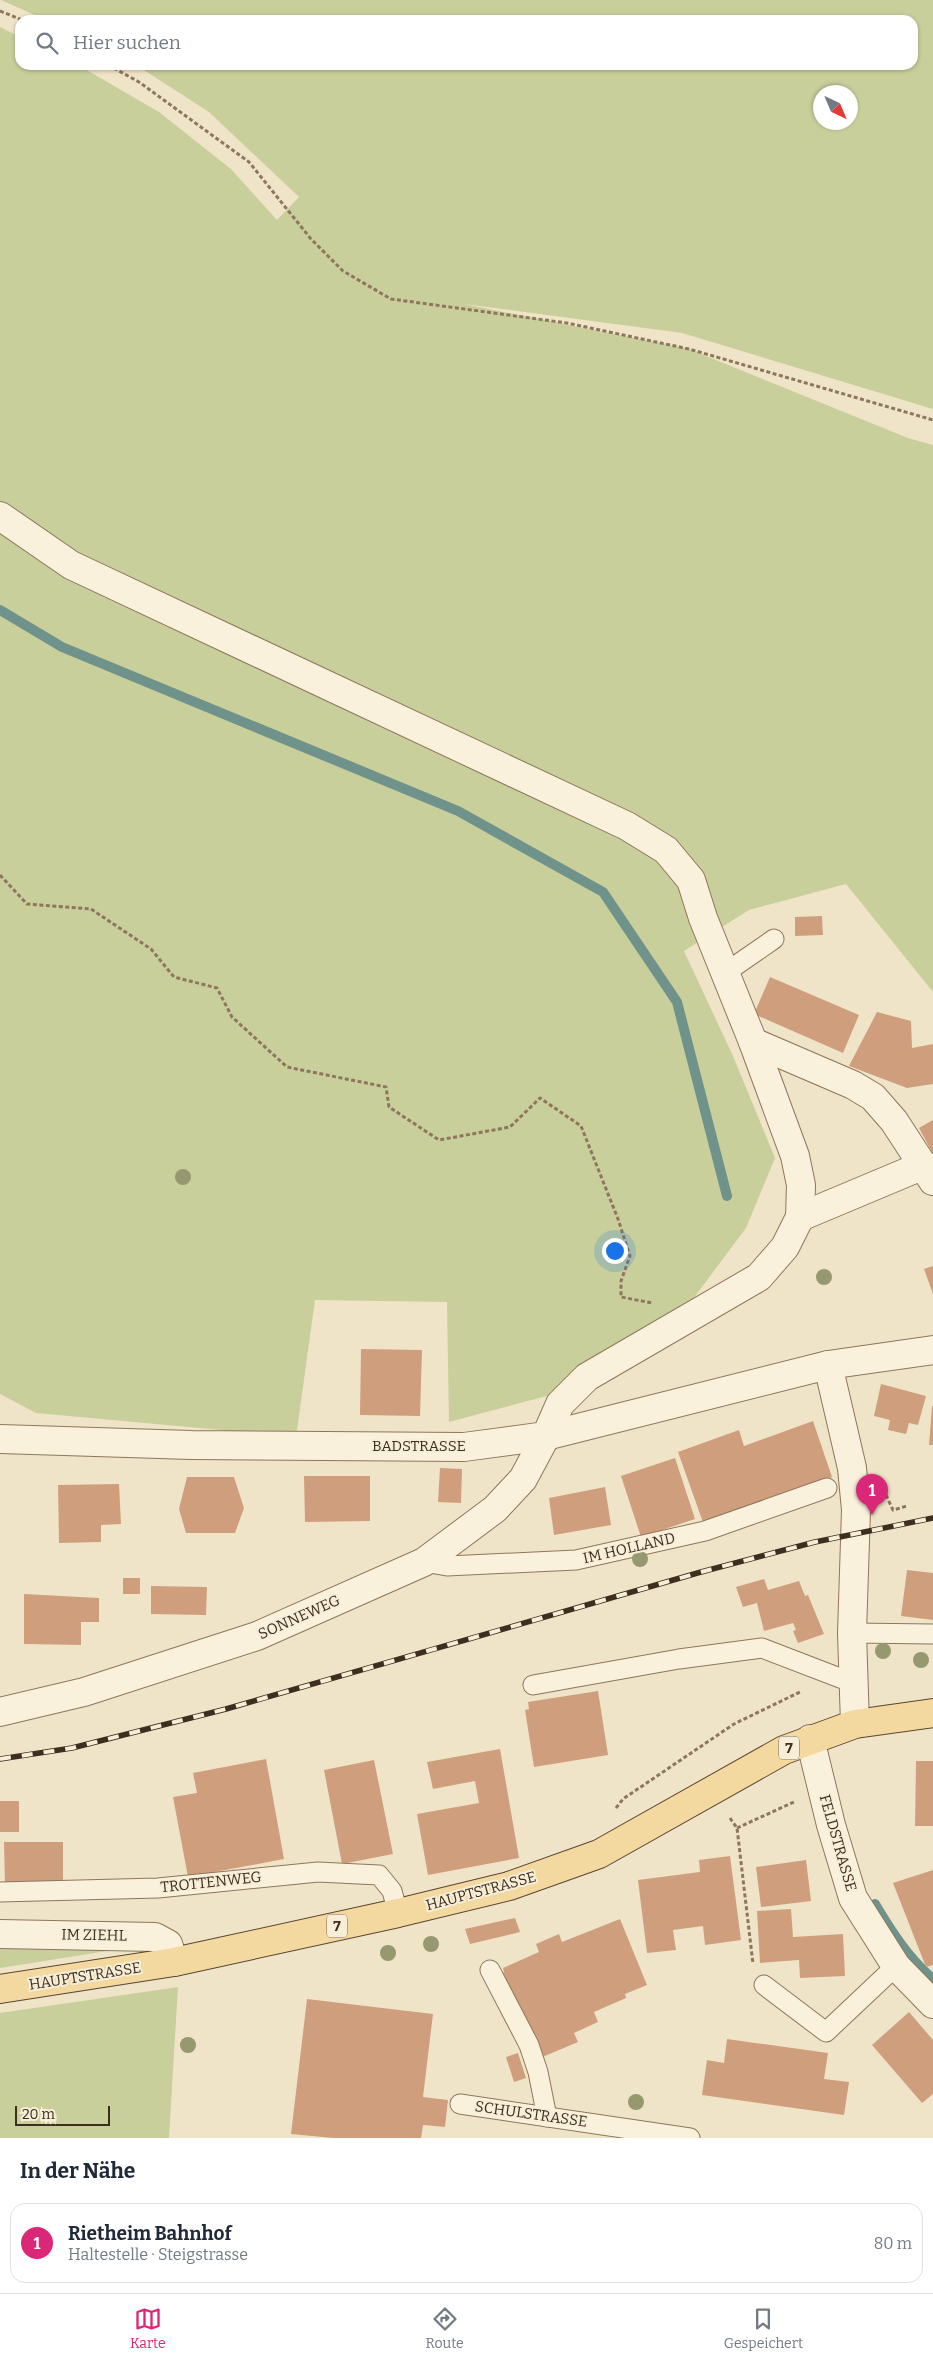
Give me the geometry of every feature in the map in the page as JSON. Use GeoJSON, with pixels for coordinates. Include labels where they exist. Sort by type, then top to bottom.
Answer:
{"type":"FeatureCollection","features":[{"type":"Feature","properties":{"kind":"main road","name":"HAUPTSTRASSE"},"geometry":{"type":"LineString","coordinates":[[0,1989],[174,1962],[398,1913],[509,1886],[599,1854],[784,1750],[810,1739],[855,1724],[933,1713]]}},
{"type":"Feature","properties":{"kind":"street"},"geometry":{"type":"LineString","coordinates":[[0,516],[71,565],[627,826],[666,850],[691,880],[703,918],[753,1042],[795,1156],[801,1185],[800,1217],[928,1173],[894,1120],[873,1097],[853,1085],[753,1042]]}},
{"type":"Feature","properties":{"kind":"street","name":"SONNEWEG"},"geometry":{"type":"LineString","coordinates":[[0,1712],[84,1692],[257,1636],[424,1562],[495,1509],[523,1478],[546,1436],[560,1404],[587,1377],[759,1277],[785,1248],[800,1217]]}},
{"type":"Feature","properties":{"kind":"street","name":"BADSTRASSE"},"geometry":{"type":"LineString","coordinates":[[0,1439],[191,1445],[464,1447],[546,1436],[828,1365],[933,1350]]}},
{"type":"Feature","properties":{"kind":"street"},"geometry":{"type":"LineString","coordinates":[[828,1365],[844,1427],[854,1480],[856,1510],[852,1633],[855,1724]]}},
{"type":"Feature","properties":{"kind":"street","name":"FELDSTRASSE"},"geometry":{"type":"LineString","coordinates":[[810,1739],[853,1898],[896,1966],[933,2004]]}},
{"type":"Feature","properties":{"kind":"street","name":"IM ZIEHL"},"geometry":{"type":"LineString","coordinates":[[0,1934],[155,1937],[168,1944],[174,1962]]}},
{"type":"Feature","properties":{"kind":"lane"},"geometry":{"type":"LineString","coordinates":[[725,973],[774,939]]}},
{"type":"Feature","properties":{"kind":"lane","name":"IM HOLLAND"},"geometry":{"type":"LineString","coordinates":[[424,1562],[447,1566],[576,1560],[705,1531],[827,1488]]}},
{"type":"Feature","properties":{"kind":"lane"},"geometry":{"type":"LineString","coordinates":[[852,1633],[933,1634]]}},
{"type":"Feature","properties":{"kind":"lane"},"geometry":{"type":"LineString","coordinates":[[533,1686],[679,1660],[762,1648],[853,1684]]}},
{"type":"Feature","properties":{"kind":"lane","name":"TROTTENWEG"},"geometry":{"type":"LineString","coordinates":[[0,1892],[158,1888],[318,1872],[379,1875],[392,1891],[398,1913]]}},
{"type":"Feature","properties":{"kind":"lane"},"geometry":{"type":"LineString","coordinates":[[764,1985],[826,2032],[896,1966]]}},
{"type":"Feature","properties":{"kind":"lane"},"geometry":{"type":"LineString","coordinates":[[490,1970],[529,2045],[538,2072],[547,2117]]}},
{"type":"Feature","properties":{"kind":"lane","name":"SCHULSTRASSE"},"geometry":{"type":"LineString","coordinates":[[460,2104],[690,2138]]}},
{"type":"Feature","properties":{"kind":"path"},"geometry":{"type":"LineString","coordinates":[[0,11],[15,17]]}},
{"type":"Feature","properties":{"kind":"path"},"geometry":{"type":"LineString","coordinates":[[117,70],[139,82],[250,162],[311,239],[343,271],[390,299],[567,323],[689,349],[933,420]]}},
{"type":"Feature","properties":{"kind":"path"},"geometry":{"type":"LineString","coordinates":[[0,875],[27,904],[91,909],[151,949],[174,977],[217,988],[232,1017],[288,1067],[386,1087],[389,1107],[439,1140],[510,1127],[540,1098],[580,1126],[618,1219],[630,1256],[620,1281],[621,1298],[648,1301]]}},
{"type":"Feature","properties":{"kind":"path"},"geometry":{"type":"LineString","coordinates":[[893,1510],[907,1506]]}},
{"type":"Feature","properties":{"kind":"path"},"geometry":{"type":"LineString","coordinates":[[612,1813],[623,1799],[689,1754],[734,1724],[799,1693],[822,1671]]}},
{"type":"Feature","properties":{"kind":"path"},"geometry":{"type":"LineString","coordinates":[[737,1828],[788,1803],[824,1796]]}},
{"type":"Feature","properties":{"kind":"path"},"geometry":{"type":"LineString","coordinates":[[730,1818],[737,1828],[751,1961],[764,1985]]}},
{"type":"Feature","properties":{"kind":"green space"},"geometry":{"type":"Polygon","coordinates":[[[1,0],[933,0],[933,409],[682,333],[464,304],[689,349],[908,438],[933,445],[933,992],[846,884],[749,910],[684,951],[733,1056],[775,1158],[746,1228],[684,1311],[554,1394],[449,1422],[447,1302],[315,1300],[296,1437],[36,1413],[0,1394],[0,27],[15,34],[15,70],[87,70],[159,112],[231,169],[277,220],[299,197],[209,112],[144,70],[918,70],[918,15],[35,15],[1,0]]]}},
{"type":"Feature","properties":{"kind":"green space"},"geometry":{"type":"Polygon","coordinates":[[[0,1945],[126,1948],[0,1968],[0,1945]]]}},
{"type":"Feature","properties":{"kind":"green space"},"geometry":{"type":"Polygon","coordinates":[[[178,1987],[169,2138],[0,2138],[0,2013],[178,1987]]]}},
{"type":"Feature","properties":{"kind":"building"},"geometry":{"type":"Polygon","coordinates":[[[822,916],[823,935],[795,936],[795,917],[822,916]]]}},
{"type":"Feature","properties":{"kind":"building"},"geometry":{"type":"Polygon","coordinates":[[[770,977],[859,1015],[843,1053],[754,1014],[770,977]]]}},
{"type":"Feature","properties":{"kind":"building"},"geometry":{"type":"Polygon","coordinates":[[[877,1012],[911,1021],[912,1048],[933,1044],[933,1084],[907,1088],[849,1066],[877,1012]]]}},
{"type":"Feature","properties":{"kind":"building"},"geometry":{"type":"Polygon","coordinates":[[[933,1120],[933,1154],[919,1128],[933,1120]]]}},
{"type":"Feature","properties":{"kind":"building"},"geometry":{"type":"Polygon","coordinates":[[[933,1266],[933,1294],[924,1269],[933,1266]]]}},
{"type":"Feature","properties":{"kind":"building"},"geometry":{"type":"Polygon","coordinates":[[[361,1349],[422,1350],[420,1416],[360,1415],[361,1349]]]}},
{"type":"Feature","properties":{"kind":"building"},"geometry":{"type":"Polygon","coordinates":[[[881,1384],[926,1396],[918,1425],[909,1423],[906,1434],[888,1430],[890,1420],[874,1416],[881,1384]]]}},
{"type":"Feature","properties":{"kind":"building"},"geometry":{"type":"Polygon","coordinates":[[[932,1406],[933,1445],[929,1445],[932,1406]]]}},
{"type":"Feature","properties":{"kind":"building"},"geometry":{"type":"Polygon","coordinates":[[[813,1421],[832,1477],[745,1507],[747,1512],[705,1528],[678,1452],[739,1430],[744,1446],[813,1421]]]}},
{"type":"Feature","properties":{"kind":"building"},"geometry":{"type":"Polygon","coordinates":[[[675,1458],[695,1519],[641,1537],[621,1476],[675,1458]]]}},
{"type":"Feature","properties":{"kind":"building"},"geometry":{"type":"Polygon","coordinates":[[[440,1468],[462,1469],[461,1503],[438,1502],[440,1468]]]}},
{"type":"Feature","properties":{"kind":"building"},"geometry":{"type":"Polygon","coordinates":[[[304,1476],[370,1476],[370,1521],[305,1522],[304,1476]]]}},
{"type":"Feature","properties":{"kind":"building"},"geometry":{"type":"Polygon","coordinates":[[[187,1477],[234,1477],[244,1508],[235,1533],[186,1533],[179,1509],[187,1477]]]}},
{"type":"Feature","properties":{"kind":"building"},"geometry":{"type":"Polygon","coordinates":[[[119,1484],[121,1524],[101,1525],[101,1542],[59,1543],[58,1485],[119,1484]]]}},
{"type":"Feature","properties":{"kind":"building"},"geometry":{"type":"Polygon","coordinates":[[[605,1487],[611,1525],[554,1535],[549,1498],[605,1487]]]}},
{"type":"Feature","properties":{"kind":"building"},"geometry":{"type":"Polygon","coordinates":[[[907,1570],[933,1573],[933,1620],[901,1616],[907,1570]]]}},
{"type":"Feature","properties":{"kind":"building"},"geometry":{"type":"Polygon","coordinates":[[[123,1578],[140,1578],[140,1594],[123,1594],[123,1578]]]}},
{"type":"Feature","properties":{"kind":"building"},"geometry":{"type":"Polygon","coordinates":[[[764,1579],[768,1590],[799,1581],[805,1596],[808,1595],[824,1634],[798,1643],[793,1631],[796,1630],[793,1623],[764,1631],[757,1603],[743,1607],[736,1587],[764,1579]]]}},
{"type":"Feature","properties":{"kind":"building"},"geometry":{"type":"Polygon","coordinates":[[[151,1586],[207,1587],[206,1615],[151,1614],[151,1586]]]}},
{"type":"Feature","properties":{"kind":"building"},"geometry":{"type":"Polygon","coordinates":[[[24,1594],[99,1598],[99,1622],[81,1622],[81,1645],[24,1644],[24,1594]]]}},
{"type":"Feature","properties":{"kind":"building"},"geometry":{"type":"Polygon","coordinates":[[[598,1691],[608,1755],[534,1767],[525,1710],[529,1709],[528,1702],[598,1691]]]}},
{"type":"Feature","properties":{"kind":"building"},"geometry":{"type":"Polygon","coordinates":[[[500,1749],[519,1858],[428,1875],[417,1814],[479,1803],[475,1781],[433,1789],[427,1762],[500,1749]]]}},
{"type":"Feature","properties":{"kind":"building"},"geometry":{"type":"Polygon","coordinates":[[[266,1759],[284,1859],[188,1877],[173,1797],[197,1793],[193,1773],[266,1759]]]}},
{"type":"Feature","properties":{"kind":"building"},"geometry":{"type":"Polygon","coordinates":[[[374,1760],[393,1854],[342,1864],[324,1770],[374,1760]]]}},
{"type":"Feature","properties":{"kind":"building"},"geometry":{"type":"Polygon","coordinates":[[[916,1761],[933,1761],[933,1826],[915,1826],[916,1761]]]}},
{"type":"Feature","properties":{"kind":"building"},"geometry":{"type":"Polygon","coordinates":[[[0,1801],[19,1801],[19,1832],[0,1832],[0,1801]]]}},
{"type":"Feature","properties":{"kind":"building"},"geometry":{"type":"Polygon","coordinates":[[[4,1842],[63,1842],[63,1885],[5,1886],[4,1842]]]}},
{"type":"Feature","properties":{"kind":"building"},"geometry":{"type":"Polygon","coordinates":[[[730,1856],[741,1940],[705,1945],[703,1926],[673,1930],[676,1950],[647,1953],[638,1880],[700,1872],[699,1860],[730,1856]]]}},
{"type":"Feature","properties":{"kind":"building"},"geometry":{"type":"Polygon","coordinates":[[[806,1860],[811,1901],[761,1907],[756,1867],[806,1860]]]}},
{"type":"Feature","properties":{"kind":"building"},"geometry":{"type":"Polygon","coordinates":[[[933,1870],[933,1965],[926,1967],[893,1883],[933,1870]]]}},
{"type":"Feature","properties":{"kind":"building"},"geometry":{"type":"Polygon","coordinates":[[[791,1909],[793,1937],[843,1934],[845,1976],[800,1978],[799,1960],[760,1963],[757,1911],[791,1909]]]}},
{"type":"Feature","properties":{"kind":"building"},"geometry":{"type":"Polygon","coordinates":[[[515,1918],[520,1932],[470,1944],[465,1929],[515,1918]]]}},
{"type":"Feature","properties":{"kind":"building"},"geometry":{"type":"Polygon","coordinates":[[[620,1919],[647,1985],[625,1994],[626,1998],[594,2012],[598,2022],[574,2033],[578,2042],[540,2058],[497,1975],[504,1972],[503,1968],[539,1952],[536,1944],[559,1934],[562,1942],[620,1919]]]}},
{"type":"Feature","properties":{"kind":"building"},"geometry":{"type":"Polygon","coordinates":[[[307,1999],[433,2014],[423,2097],[448,2100],[445,2127],[423,2125],[421,2138],[333,2138],[291,2134],[307,1999]]]}},
{"type":"Feature","properties":{"kind":"building"},"geometry":{"type":"Polygon","coordinates":[[[909,2012],[933,2040],[933,2094],[922,2103],[872,2045],[909,2012]]]}},
{"type":"Feature","properties":{"kind":"building"},"geometry":{"type":"Polygon","coordinates":[[[727,2039],[828,2053],[824,2079],[849,2082],[844,2115],[702,2095],[707,2060],[724,2063],[727,2039]]]}},
{"type":"Feature","properties":{"kind":"building"},"geometry":{"type":"Polygon","coordinates":[[[518,2053],[526,2078],[514,2082],[506,2057],[518,2053]]]}},
{"type":"Feature","properties":{"kind":"waterway"},"geometry":{"type":"LineString","coordinates":[[0,610],[62,647],[458,811],[603,892],[677,1002],[727,1196]]}},
{"type":"Feature","properties":{"kind":"waterway"},"geometry":{"type":"LineString","coordinates":[[875,1904],[908,1954],[933,1979]]}},
{"type":"Feature","properties":{"kind":"railway"},"geometry":{"type":"LineString","coordinates":[[0,1759],[72,1748],[226,1709],[701,1572],[815,1542],[933,1518]]}},
{"type":"Feature","properties":{"kind":"place","name":"Rietheim Bahnhof"},"geometry":{"type":"Point","coordinates":[872,1515]}}]}
